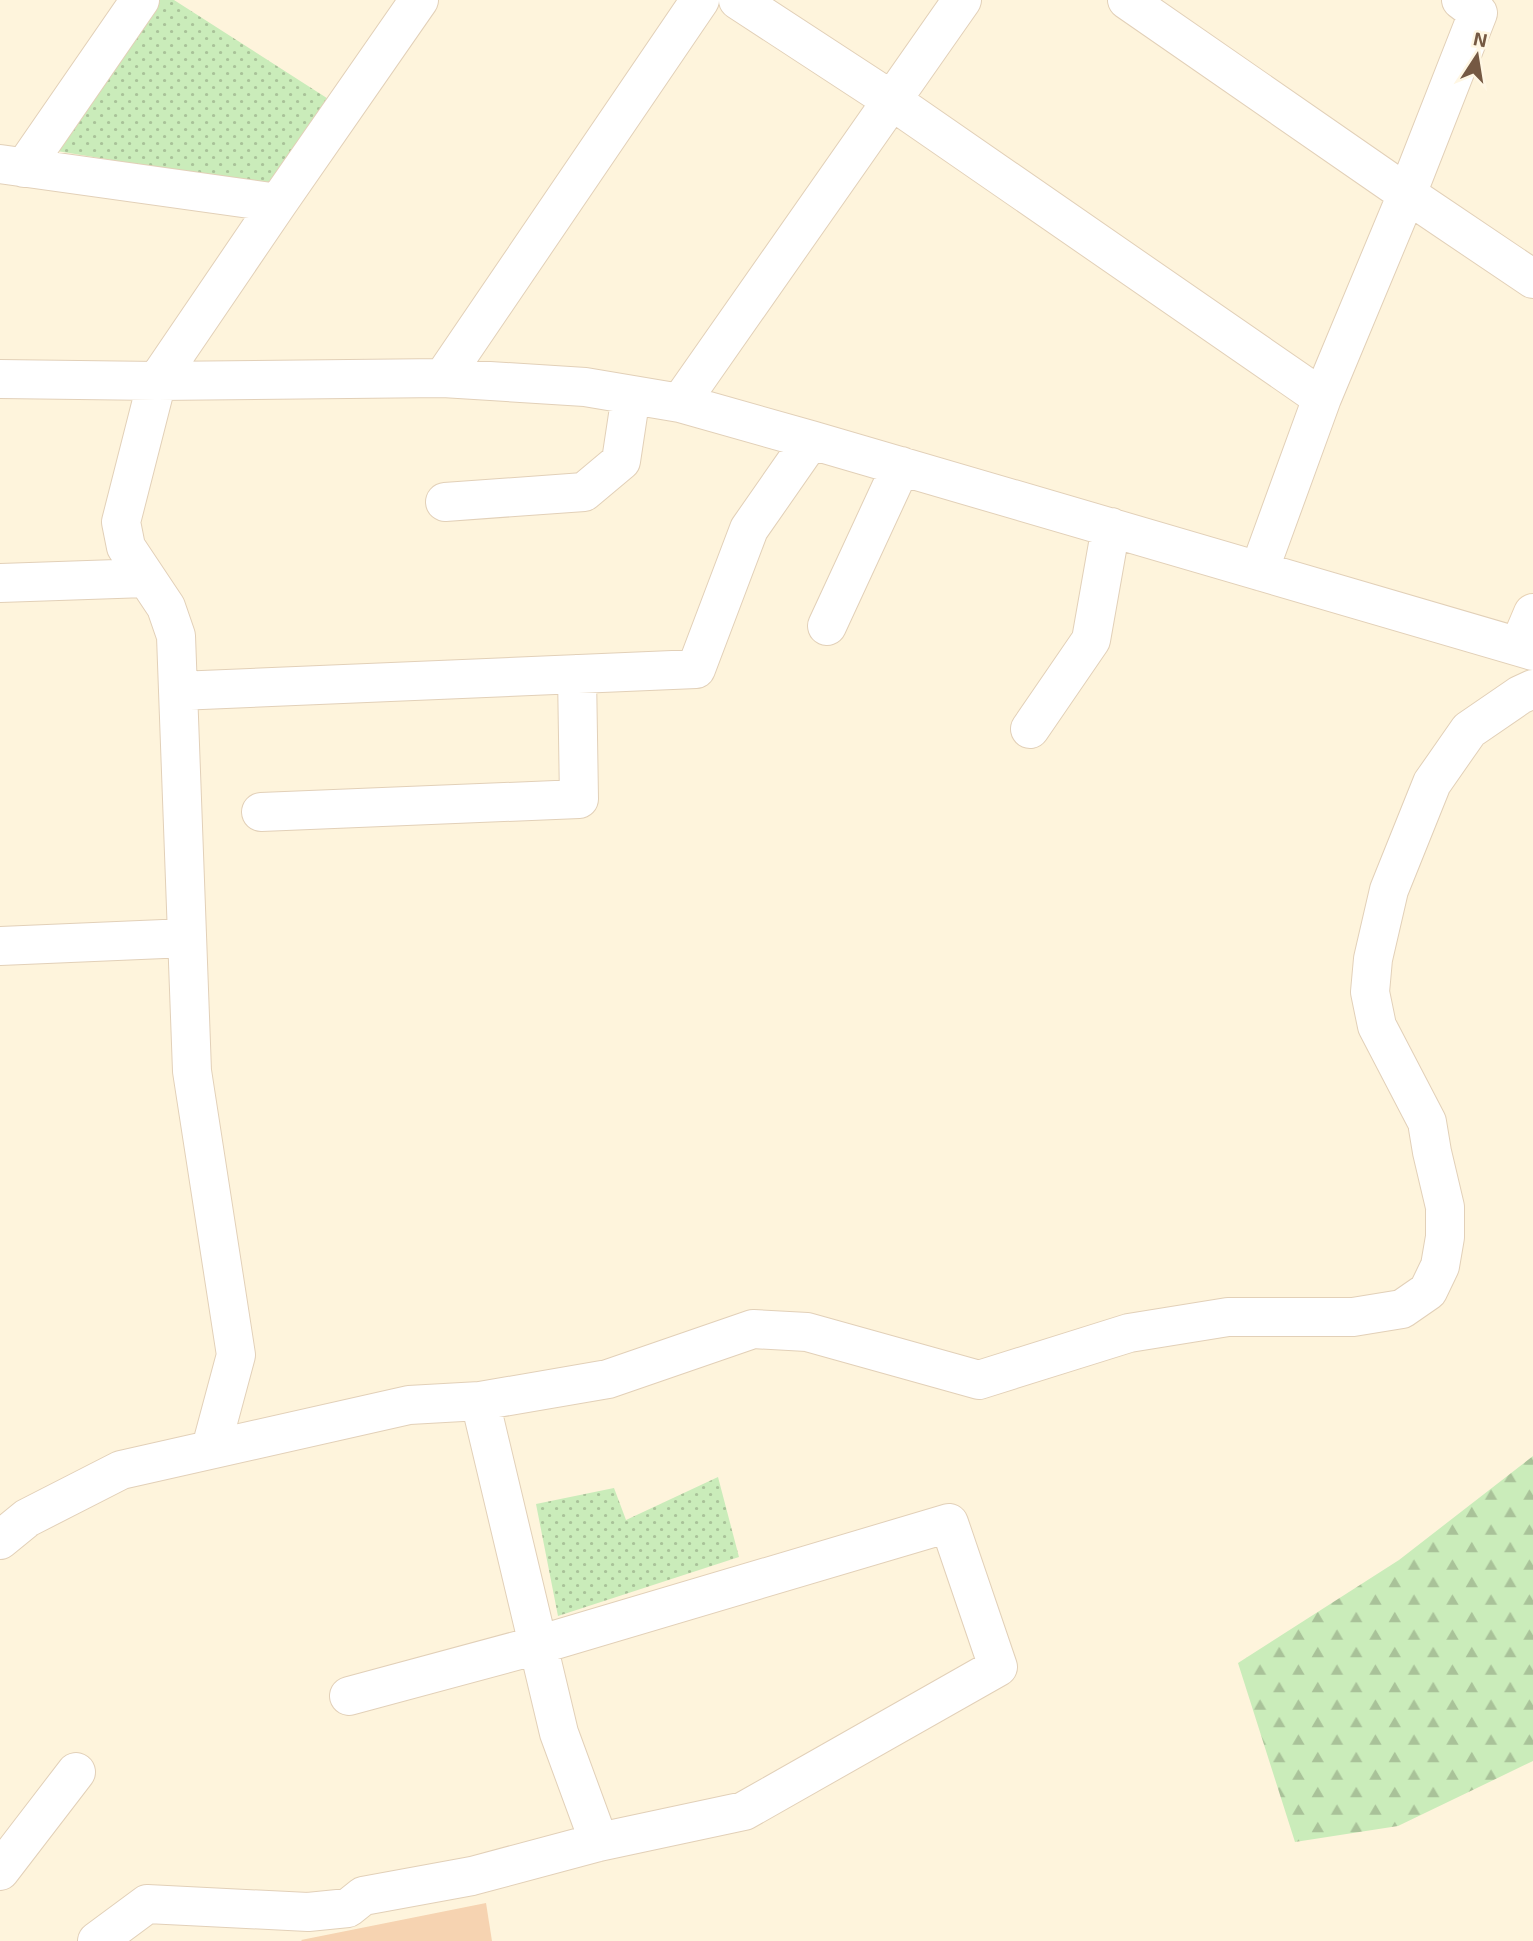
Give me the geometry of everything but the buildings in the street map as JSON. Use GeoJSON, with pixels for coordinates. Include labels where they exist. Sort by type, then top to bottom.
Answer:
{"type":"FeatureCollection","features":[{"type":"Feature","properties":{"kind":"street"},"geometry":{"type":"LineString","coordinates":[[140,0],[12,166],[278,203]]}},
{"type":"Feature","properties":{"kind":"street"},"geometry":{"type":"LineString","coordinates":[[211,1448],[236,1355],[192,1072],[176,636],[166,607],[126,547],[121,522],[157,381],[419,0]]}},
{"type":"Feature","properties":{"kind":"street"},"geometry":{"type":"LineString","coordinates":[[443,378],[700,0]]}},
{"type":"Feature","properties":{"kind":"street"},"geometry":{"type":"LineString","coordinates":[[738,0],[891,100],[1322,398]]}},
{"type":"Feature","properties":{"kind":"street"},"geometry":{"type":"LineString","coordinates":[[680,403],[962,0]]}},
{"type":"Feature","properties":{"kind":"street"},"geometry":{"type":"LineString","coordinates":[[1127,0],[1533,279]]}},
{"type":"Feature","properties":{"kind":"street"},"geometry":{"type":"LineString","coordinates":[[1259,571],[1322,398],[1479,13],[1461,0]]}},
{"type":"Feature","properties":{"kind":"street"},"geometry":{"type":"LineString","coordinates":[[0,379],[157,381],[443,378],[585,387],[680,403],[1259,571],[1528,637]]}},
{"type":"Feature","properties":{"kind":"street"},"geometry":{"type":"LineString","coordinates":[[445,502],[583,492],[621,461],[631,395]]}},
{"type":"Feature","properties":{"kind":"street"},"geometry":{"type":"LineString","coordinates":[[178,691],[696,669],[749,529],[811,440]]}},
{"type":"Feature","properties":{"kind":"street"},"geometry":{"type":"LineString","coordinates":[[827,626],[901,466]]}},
{"type":"Feature","properties":{"kind":"street"},"geometry":{"type":"LineString","coordinates":[[1030,729],[1091,640],[1111,527]]}},
{"type":"Feature","properties":{"kind":"street"},"geometry":{"type":"LineString","coordinates":[[0,583],[146,578]]}},
{"type":"Feature","properties":{"kind":"street"},"geometry":{"type":"LineString","coordinates":[[261,812],[579,799],[577,674]]}},
{"type":"Feature","properties":{"kind":"street"},"geometry":{"type":"LineString","coordinates":[[0,1540],[27,1518],[121,1470],[409,1405],[480,1401],[608,1380],[753,1329],[807,1332],[979,1380],[1129,1333],[1228,1317],[1353,1317],[1402,1309],[1427,1291],[1440,1265],[1445,1237],[1445,1207],[1427,1122],[1377,1026],[1370,992],[1373,959],[1389,890],[1432,783],[1469,730],[1533,689]]}},
{"type":"Feature","properties":{"kind":"street"},"geometry":{"type":"LineString","coordinates":[[0,946],[187,938]]}},
{"type":"Feature","properties":{"kind":"street"},"geometry":{"type":"LineString","coordinates":[[480,1401],[559,1733],[599,1842]]}},
{"type":"Feature","properties":{"kind":"street"},"geometry":{"type":"LineString","coordinates":[[97,1941],[147,1904],[308,1912],[348,1908],[363,1896],[472,1876],[599,1842],[744,1811],[998,1667],[949,1523],[538,1645],[349,1696]]}},
{"type":"Feature","properties":{"kind":"street"},"geometry":{"type":"LineString","coordinates":[[0,1871],[76,1772]]}},
{"type":"Feature","properties":{"kind":"green space"},"geometry":{"type":"Polygon","coordinates":[[[158,0],[174,0],[333,102],[270,186],[57,151],[158,0]]]}},
{"type":"Feature","properties":{"kind":"green space"},"geometry":{"type":"Polygon","coordinates":[[[1533,1456],[1533,1761],[1398,1826],[1295,1842],[1238,1663],[1399,1560],[1533,1456]]]}},
{"type":"Feature","properties":{"kind":"green space"},"geometry":{"type":"Polygon","coordinates":[[[718,1477],[739,1557],[558,1616],[536,1504],[614,1488],[626,1520],[718,1477]]]}}]}
